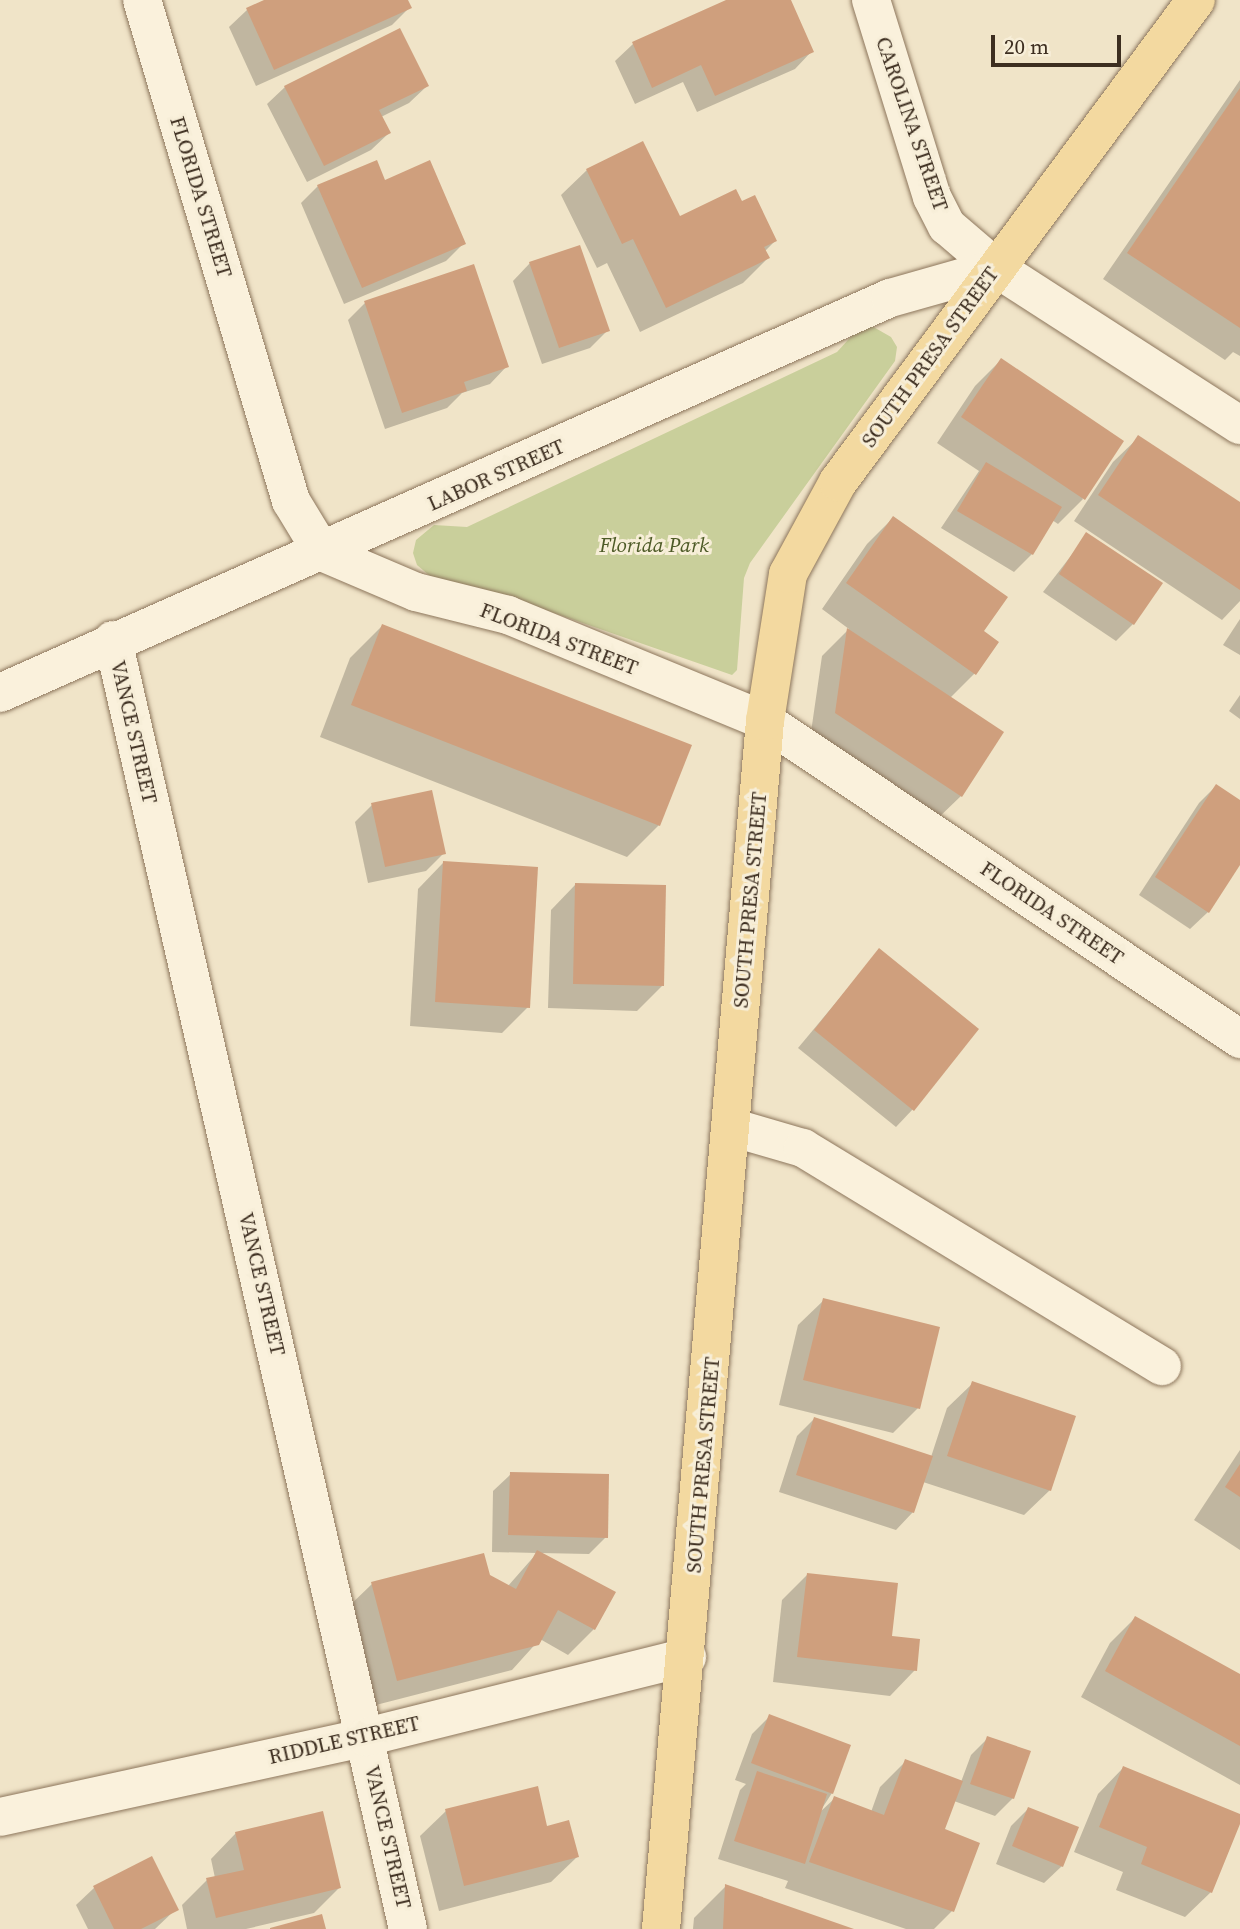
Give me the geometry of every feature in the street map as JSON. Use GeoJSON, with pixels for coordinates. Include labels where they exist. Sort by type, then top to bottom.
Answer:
{"type":"FeatureCollection","features":[{"type":"Feature","properties":{"kind":"main road","name":"SOUTH PRESA STREET"},"geometry":{"type":"LineString","coordinates":[[661,1929],[687,1657],[765,721],[778,616],[788,574],[807,532],[838,482],[1196,0]]}},
{"type":"Feature","properties":{"kind":"street","name":"FLORIDA STREET"},"geometry":{"type":"LineString","coordinates":[[142,0],[291,501],[323,552],[416,592],[508,615],[765,721],[1240,1039]]}},
{"type":"Feature","properties":{"kind":"street","name":"CAROLINA STREET"},"geometry":{"type":"LineString","coordinates":[[871,0],[932,197],[947,226],[996,268],[1240,425]]}},
{"type":"Feature","properties":{"kind":"street","name":"LABOR STREET"},"geometry":{"type":"LineString","coordinates":[[0,693],[113,640],[323,552],[890,298],[996,268]]}},
{"type":"Feature","properties":{"kind":"street","name":"VANCE STREET"},"geometry":{"type":"LineString","coordinates":[[113,640],[408,1929]]}},
{"type":"Feature","properties":{"kind":"street"},"geometry":{"type":"LineString","coordinates":[[731,1127],[803,1149],[1162,1366]]}},
{"type":"Feature","properties":{"kind":"street","name":"RIDDLE STREET"},"geometry":{"type":"LineString","coordinates":[[0,1817],[366,1737],[687,1657]]}},
{"type":"Feature","properties":{"kind":"green space","name":"Florida Park"},"geometry":{"type":"Polygon","coordinates":[[[870,325],[891,337],[897,347],[895,361],[750,563],[744,578],[737,670],[732,675],[508,597],[430,576],[417,565],[413,553],[416,540],[434,525],[467,527],[837,352],[858,329],[870,325]]]}},
{"type":"Feature","properties":{"kind":"building"},"geometry":{"type":"Polygon","coordinates":[[[264,0],[408,0],[412,8],[274,70],[246,8],[264,0]]]}},
{"type":"Feature","properties":{"kind":"building"},"geometry":{"type":"Polygon","coordinates":[[[726,0],[791,0],[814,52],[715,96],[701,65],[652,88],[632,42],[726,0]]]}},
{"type":"Feature","properties":{"kind":"building"},"geometry":{"type":"Polygon","coordinates":[[[400,28],[429,86],[379,110],[391,133],[324,166],[284,86],[400,28]]]}},
{"type":"Feature","properties":{"kind":"building"},"geometry":{"type":"Polygon","coordinates":[[[1240,88],[1240,328],[1127,253],[1240,88]]]}},
{"type":"Feature","properties":{"kind":"building"},"geometry":{"type":"Polygon","coordinates":[[[643,141],[680,216],[736,189],[742,201],[755,195],[777,241],[764,247],[770,258],[666,308],[633,239],[622,244],[586,169],[643,141]]]}},
{"type":"Feature","properties":{"kind":"building"},"geometry":{"type":"Polygon","coordinates":[[[377,160],[385,180],[430,160],[466,244],[362,288],[317,185],[377,160]]]}},
{"type":"Feature","properties":{"kind":"building"},"geometry":{"type":"Polygon","coordinates":[[[580,245],[610,331],[559,348],[529,262],[580,245]]]}},
{"type":"Feature","properties":{"kind":"building"},"geometry":{"type":"Polygon","coordinates":[[[474,264],[509,367],[464,382],[467,391],[402,413],[364,301],[474,264]]]}},
{"type":"Feature","properties":{"kind":"building"},"geometry":{"type":"Polygon","coordinates":[[[1001,358],[1124,441],[1085,500],[961,417],[1001,358]]]}},
{"type":"Feature","properties":{"kind":"building"},"geometry":{"type":"Polygon","coordinates":[[[1138,435],[1240,502],[1240,590],[1098,495],[1138,435]]]}},
{"type":"Feature","properties":{"kind":"building"},"geometry":{"type":"Polygon","coordinates":[[[986,462],[1062,507],[1033,555],[957,511],[986,462]]]}},
{"type":"Feature","properties":{"kind":"building"},"geometry":{"type":"Polygon","coordinates":[[[893,516],[1008,597],[984,631],[999,642],[976,675],[846,583],[893,516]]]}},
{"type":"Feature","properties":{"kind":"building"},"geometry":{"type":"Polygon","coordinates":[[[1086,532],[1163,583],[1134,625],[1059,574],[1086,532]]]}},
{"type":"Feature","properties":{"kind":"building"},"geometry":{"type":"Polygon","coordinates":[[[382,624],[692,745],[660,826],[351,705],[382,624]]]}},
{"type":"Feature","properties":{"kind":"building"},"geometry":{"type":"Polygon","coordinates":[[[847,628],[1004,732],[962,797],[835,713],[847,628]]]}},
{"type":"Feature","properties":{"kind":"building"},"geometry":{"type":"Polygon","coordinates":[[[1216,784],[1240,800],[1240,865],[1209,913],[1155,877],[1216,784]]]}},
{"type":"Feature","properties":{"kind":"building"},"geometry":{"type":"Polygon","coordinates":[[[432,790],[446,854],[385,867],[371,803],[432,790]]]}},
{"type":"Feature","properties":{"kind":"building"},"geometry":{"type":"Polygon","coordinates":[[[443,861],[538,867],[530,1008],[435,1002],[443,861]]]}},
{"type":"Feature","properties":{"kind":"building"},"geometry":{"type":"Polygon","coordinates":[[[575,883],[666,885],[664,986],[573,984],[575,883]]]}},
{"type":"Feature","properties":{"kind":"building"},"geometry":{"type":"Polygon","coordinates":[[[879,948],[979,1029],[914,1111],[814,1030],[879,948]]]}},
{"type":"Feature","properties":{"kind":"building"},"geometry":{"type":"Polygon","coordinates":[[[823,1298],[940,1327],[920,1409],[803,1380],[823,1298]]]}},
{"type":"Feature","properties":{"kind":"building"},"geometry":{"type":"Polygon","coordinates":[[[972,1381],[1076,1416],[1051,1491],[947,1456],[972,1381]]]}},
{"type":"Feature","properties":{"kind":"building"},"geometry":{"type":"Polygon","coordinates":[[[814,1417],[933,1456],[914,1513],[796,1475],[814,1417]]]}},
{"type":"Feature","properties":{"kind":"building"},"geometry":{"type":"Polygon","coordinates":[[[1240,1464],[1240,1497],[1225,1487],[1240,1464]]]}},
{"type":"Feature","properties":{"kind":"building"},"geometry":{"type":"Polygon","coordinates":[[[510,1472],[609,1474],[608,1538],[508,1535],[510,1472]]]}},
{"type":"Feature","properties":{"kind":"building"},"geometry":{"type":"Polygon","coordinates":[[[537,1550],[616,1592],[595,1630],[558,1610],[539,1645],[397,1681],[371,1582],[484,1553],[490,1575],[516,1589],[537,1550]]]}},
{"type":"Feature","properties":{"kind":"building"},"geometry":{"type":"Polygon","coordinates":[[[807,1573],[898,1583],[892,1636],[920,1639],[917,1671],[797,1657],[807,1573]]]}},
{"type":"Feature","properties":{"kind":"building"},"geometry":{"type":"Polygon","coordinates":[[[1135,1616],[1240,1674],[1240,1746],[1105,1671],[1135,1616]]]}},
{"type":"Feature","properties":{"kind":"building"},"geometry":{"type":"Polygon","coordinates":[[[769,1714],[851,1745],[833,1794],[751,1763],[769,1714]]]}},
{"type":"Feature","properties":{"kind":"building"},"geometry":{"type":"Polygon","coordinates":[[[987,1736],[1031,1751],[1014,1799],[970,1784],[987,1736]]]}},
{"type":"Feature","properties":{"kind":"building"},"geometry":{"type":"Polygon","coordinates":[[[905,1759],[963,1781],[945,1829],[980,1843],[954,1912],[809,1862],[834,1796],[884,1815],[905,1759]]]}},
{"type":"Feature","properties":{"kind":"building"},"geometry":{"type":"Polygon","coordinates":[[[1123,1766],[1240,1814],[1240,1824],[1212,1893],[1141,1864],[1147,1847],[1099,1827],[1123,1766]]]}},
{"type":"Feature","properties":{"kind":"building"},"geometry":{"type":"Polygon","coordinates":[[[757,1771],[827,1794],[805,1864],[734,1841],[757,1771]]]}},
{"type":"Feature","properties":{"kind":"building"},"geometry":{"type":"Polygon","coordinates":[[[538,1786],[547,1826],[569,1820],[579,1857],[464,1886],[445,1809],[538,1786]]]}},
{"type":"Feature","properties":{"kind":"building"},"geometry":{"type":"Polygon","coordinates":[[[1028,1807],[1079,1827],[1063,1867],[1012,1846],[1028,1807]]]}},
{"type":"Feature","properties":{"kind":"building"},"geometry":{"type":"Polygon","coordinates":[[[323,1811],[341,1888],[216,1918],[206,1878],[244,1870],[235,1832],[323,1811]]]}},
{"type":"Feature","properties":{"kind":"building"},"geometry":{"type":"Polygon","coordinates":[[[152,1856],[179,1910],[141,1929],[114,1929],[93,1886],[152,1856]]]}},
{"type":"Feature","properties":{"kind":"building"},"geometry":{"type":"Polygon","coordinates":[[[725,1884],[854,1929],[723,1929],[725,1884]]]}},
{"type":"Feature","properties":{"kind":"building"},"geometry":{"type":"Polygon","coordinates":[[[322,1914],[326,1929],[270,1929],[270,1928],[322,1914]]]}}]}
